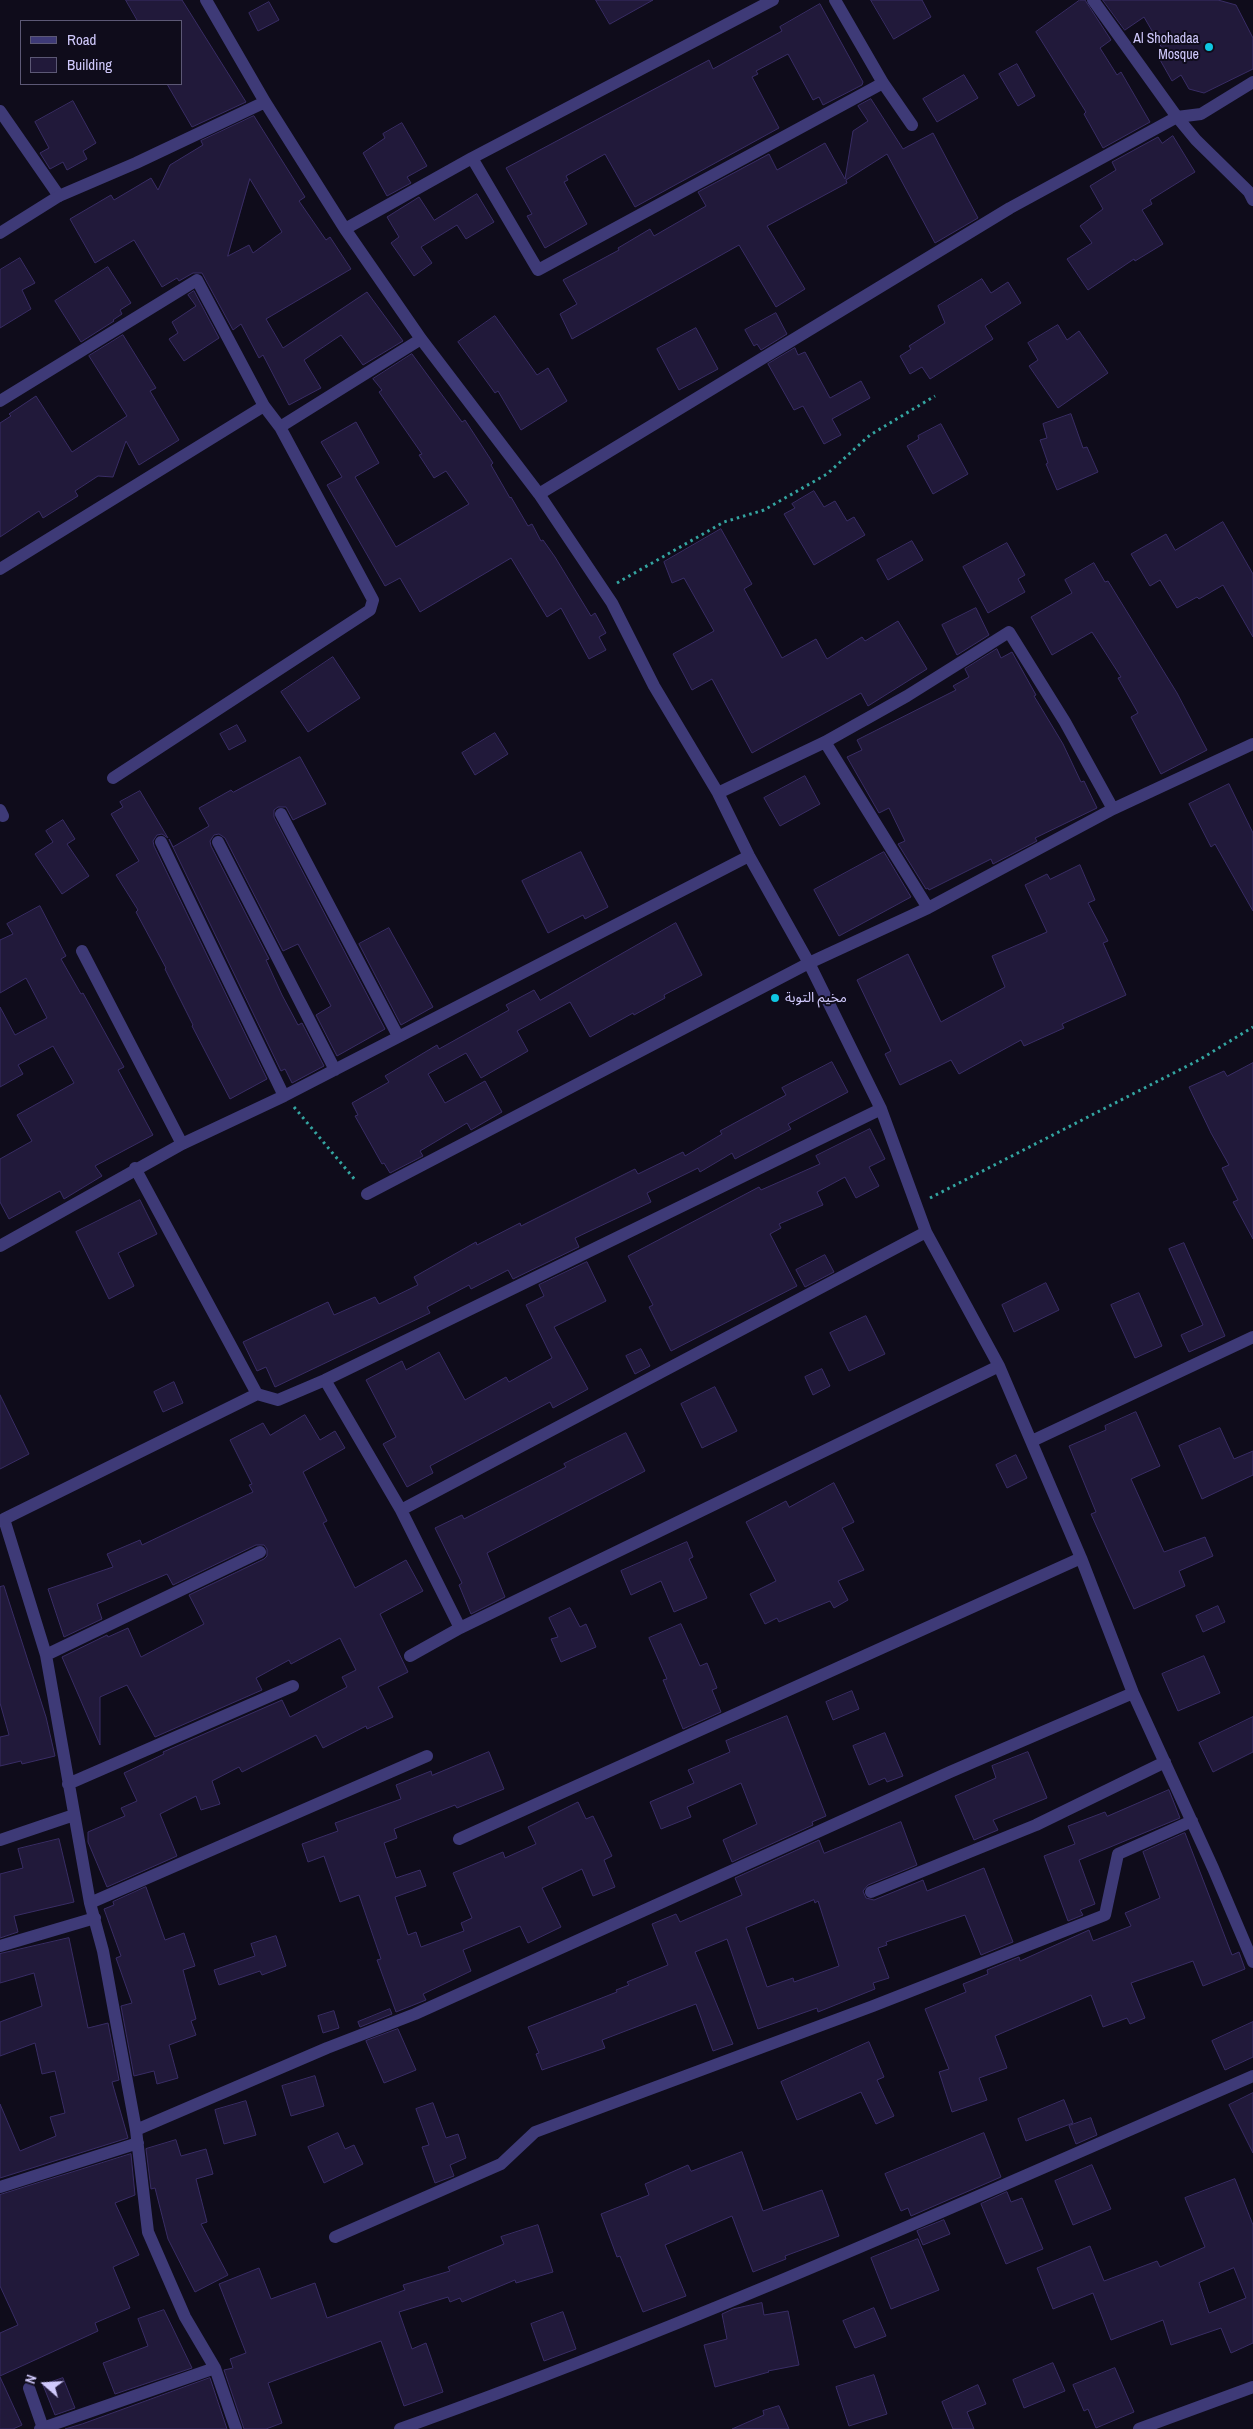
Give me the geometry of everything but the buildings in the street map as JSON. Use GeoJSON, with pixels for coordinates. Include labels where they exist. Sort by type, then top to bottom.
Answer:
{"type":"FeatureCollection","features":[{"type":"Feature","properties":{"kind":"street"},"geometry":{"type":"LineString","coordinates":[[206,0],[265,102],[345,229],[421,339],[539,494],[604,591],[654,686],[718,793],[749,856],[809,963],[882,1109],[926,1232],[999,1366],[1081,1558],[1134,1692],[1253,1962]]}},
{"type":"Feature","properties":{"kind":"street"},"geometry":{"type":"LineString","coordinates":[[345,229],[472,158],[773,0]]}},
{"type":"Feature","properties":{"kind":"street"},"geometry":{"type":"LineString","coordinates":[[835,0],[883,83],[912,126]]}},
{"type":"Feature","properties":{"kind":"street"},"geometry":{"type":"LineString","coordinates":[[1093,0],[1177,117],[1196,140],[1249,192],[1253,200]]}},
{"type":"Feature","properties":{"kind":"street"},"geometry":{"type":"LineString","coordinates":[[539,494],[1010,208],[1177,117],[1201,114],[1253,82]]}},
{"type":"Feature","properties":{"kind":"street"},"geometry":{"type":"LineString","coordinates":[[472,158],[538,270],[883,83]]}},
{"type":"Feature","properties":{"kind":"street"},"geometry":{"type":"LineString","coordinates":[[0,233],[59,196],[136,163],[265,102]]}},
{"type":"Feature","properties":{"kind":"street"},"geometry":{"type":"LineString","coordinates":[[0,111],[59,196]]}},
{"type":"Feature","properties":{"kind":"street"},"geometry":{"type":"LineString","coordinates":[[0,401],[198,280],[264,406],[280,427],[373,600],[370,610],[113,778]]}},
{"type":"Feature","properties":{"kind":"street"},"geometry":{"type":"LineString","coordinates":[[280,427],[421,339]]}},
{"type":"Feature","properties":{"kind":"street"},"geometry":{"type":"LineString","coordinates":[[0,569],[264,406]]}},
{"type":"Feature","properties":{"kind":"street"},"geometry":{"type":"LineString","coordinates":[[718,793],[825,742],[908,696],[1009,632],[1065,722],[1113,809]]}},
{"type":"Feature","properties":{"kind":"street"},"geometry":{"type":"LineString","coordinates":[[825,742],[928,908]]}},
{"type":"Feature","properties":{"kind":"street"},"geometry":{"type":"LineString","coordinates":[[367,1194],[809,963],[928,908],[1113,809],[1253,744]]}},
{"type":"Feature","properties":{"kind":"street"},"geometry":{"type":"LineString","coordinates":[[280,814],[398,1036]]}},
{"type":"Feature","properties":{"kind":"street"},"geometry":{"type":"LineString","coordinates":[[162,842],[284,1096]]}},
{"type":"Feature","properties":{"kind":"street"},"geometry":{"type":"LineString","coordinates":[[218,842],[335,1070]]}},
{"type":"Feature","properties":{"kind":"street"},"geometry":{"type":"LineString","coordinates":[[0,1246],[135,1168],[284,1096],[749,856]]}},
{"type":"Feature","properties":{"kind":"street"},"geometry":{"type":"LineString","coordinates":[[82,951],[182,1144]]}},
{"type":"Feature","properties":{"kind":"street"},"geometry":{"type":"LineString","coordinates":[[236,2429],[215,2368],[185,2317],[148,2232],[137,2136],[95,1918],[90,1903],[46,1655],[2,1520],[257,1394],[278,1400],[325,1380],[882,1109]]}},
{"type":"Feature","properties":{"kind":"street"},"geometry":{"type":"LineString","coordinates":[[135,1168],[257,1394]]}},
{"type":"Feature","properties":{"kind":"street"},"geometry":{"type":"LineString","coordinates":[[402,1510],[926,1232]]}},
{"type":"Feature","properties":{"kind":"street"},"geometry":{"type":"LineString","coordinates":[[1032,1441],[1253,1337]]}},
{"type":"Feature","properties":{"kind":"street"},"geometry":{"type":"LineString","coordinates":[[410,1656],[460,1628],[999,1366]]}},
{"type":"Feature","properties":{"kind":"street"},"geometry":{"type":"LineString","coordinates":[[325,1380],[402,1510],[460,1628]]}},
{"type":"Feature","properties":{"kind":"street"},"geometry":{"type":"LineString","coordinates":[[46,1655],[260,1552]]}},
{"type":"Feature","properties":{"kind":"street"},"geometry":{"type":"LineString","coordinates":[[459,1840],[1081,1558]]}},
{"type":"Feature","properties":{"kind":"street"},"geometry":{"type":"LineString","coordinates":[[68,1784],[293,1686]]}},
{"type":"Feature","properties":{"kind":"street"},"geometry":{"type":"LineString","coordinates":[[0,2187],[137,2136],[327,2048],[415,2014],[914,1788],[1134,1692]]}},
{"type":"Feature","properties":{"kind":"street"},"geometry":{"type":"LineString","coordinates":[[90,1903],[427,1756]]}},
{"type":"Feature","properties":{"kind":"street"},"geometry":{"type":"LineString","coordinates":[[871,1892],[1036,1826],[1165,1762]]}},
{"type":"Feature","properties":{"kind":"street"},"geometry":{"type":"LineString","coordinates":[[0,1840],[74,1815]]}},
{"type":"Feature","properties":{"kind":"street"},"geometry":{"type":"LineString","coordinates":[[336,2237],[501,2164],[535,2132],[873,2006],[1105,1915],[1118,1854],[1192,1821]]}},
{"type":"Feature","properties":{"kind":"street"},"geometry":{"type":"LineString","coordinates":[[0,1946],[95,1918]]}},
{"type":"Feature","properties":{"kind":"street"},"geometry":{"type":"LineString","coordinates":[[400,2429],[576,2365],[747,2296],[1253,2076]]}},
{"type":"Feature","properties":{"kind":"street"},"geometry":{"type":"LineString","coordinates":[[29,2388],[41,2428],[215,2368]]}},
{"type":"Feature","properties":{"kind":"street"},"geometry":{"type":"LineString","coordinates":[[1139,2429],[1253,2387]]}},
{"type":"Feature","properties":{"kind":"path"},"geometry":{"type":"LineString","coordinates":[[604,591],[724,522],[764,510],[826,474],[870,435],[935,396]]}},
{"type":"Feature","properties":{"kind":"path"},"geometry":{"type":"LineString","coordinates":[[916,1205],[1199,1060],[1253,1027]]}},
{"type":"Feature","properties":{"kind":"path"},"geometry":{"type":"LineString","coordinates":[[284,1096],[367,1194]]}},
{"type":"Feature","properties":{"kind":"place","name":"Al Shohadaa Mosque"},"geometry":{"type":"Point","coordinates":[1209,47]}},
{"type":"Feature","properties":{"kind":"place","name":"مخيم التوبة"},"geometry":{"type":"Point","coordinates":[775,998]}}]}
